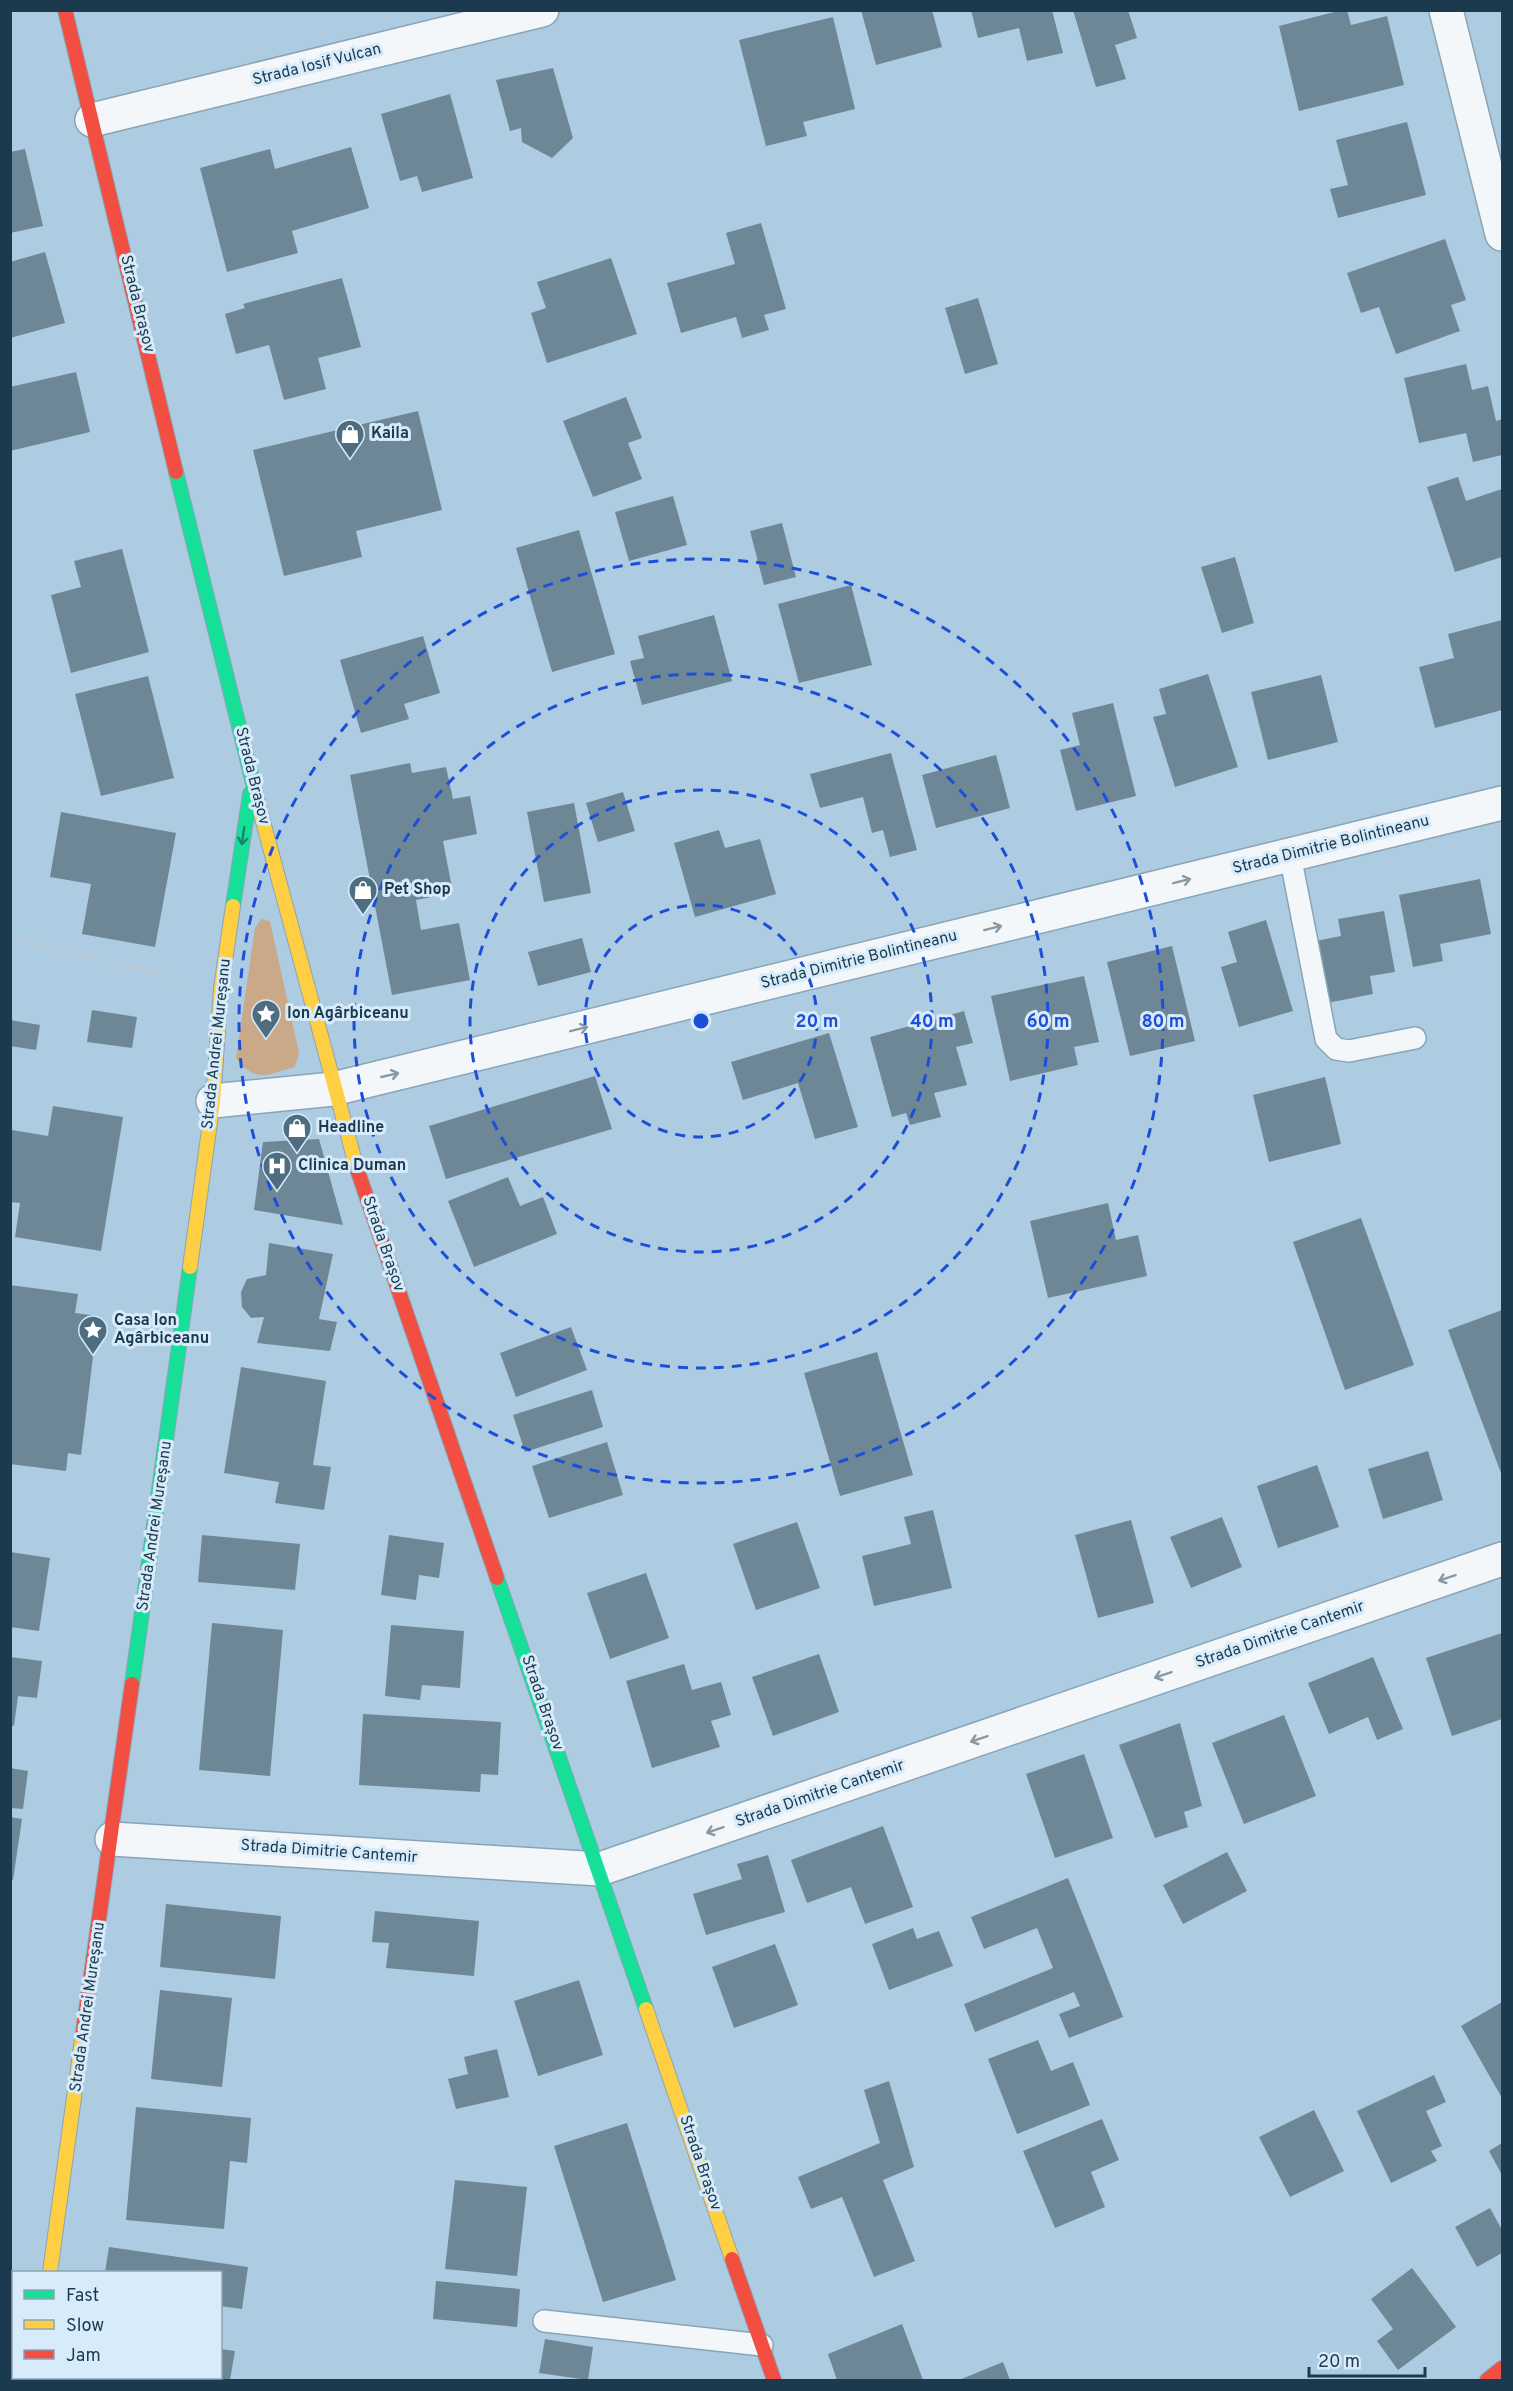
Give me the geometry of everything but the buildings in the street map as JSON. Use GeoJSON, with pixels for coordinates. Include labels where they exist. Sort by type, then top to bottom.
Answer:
{"type":"FeatureCollection","features":[{"type":"Feature","properties":{"kind":"street","name":"Strada Brașov"},"geometry":{"type":"LineString","coordinates":[[65,10],[252,778],[333,1089],[356,1167],[600,1869],[774,2380]]}},
{"type":"Feature","properties":{"kind":"street","name":"Strada Iosif Vulcan"},"geometry":{"type":"LineString","coordinates":[[92,120],[542,10]]}},
{"type":"Feature","properties":{"kind":"street"},"geometry":{"type":"LineString","coordinates":[[1446,10],[1503,234]]}},
{"type":"Feature","properties":{"kind":"street","name":"Strada Andrei Mureșanu"},"geometry":{"type":"LineString","coordinates":[[50,2271],[213,1101],[221,988],[252,778]]}},
{"type":"Feature","properties":{"kind":"street","name":"Strada Dimitrie Bolintineanu"},"geometry":{"type":"LineString","coordinates":[[213,1101],[333,1089],[1503,803]]}},
{"type":"Feature","properties":{"kind":"street","name":"Strada Dimitrie Cantemir"},"geometry":{"type":"LineString","coordinates":[[112,1839],[600,1869],[1503,1559]]}},
{"type":"Feature","properties":{"kind":"street"},"geometry":{"type":"LineString","coordinates":[[1487,2380],[1503,2368]]}},
{"type":"Feature","properties":{"kind":"lane"},"geometry":{"type":"LineString","coordinates":[[1290,855],[1326,1039],[1336,1049],[1350,1051],[1415,1038]]}},
{"type":"Feature","properties":{"kind":"lane"},"geometry":{"type":"LineString","coordinates":[[544,2321],[762,2345]]}},
{"type":"Feature","properties":{"kind":"path"},"geometry":{"type":"LineString","coordinates":[[10,938],[221,988]]}},
{"type":"Feature","properties":{"kind":"shaded area"},"geometry":{"type":"Polygon","coordinates":[[[261,919],[270,921],[299,1053],[295,1067],[263,1075],[250,1071],[236,1058],[255,928],[261,919]]]}},
{"type":"Feature","properties":{"kind":"traffic: fast"},"geometry":{"type":"LineString","coordinates":[[176,472],[258,803]]}},
{"type":"Feature","properties":{"kind":"traffic: fast"},"geometry":{"type":"LineString","coordinates":[[233,906],[250,794]]}},
{"type":"Feature","properties":{"kind":"traffic: fast"},"geometry":{"type":"LineString","coordinates":[[132,1684],[190,1267]]}},
{"type":"Feature","properties":{"kind":"traffic: fast"},"geometry":{"type":"LineString","coordinates":[[497,1578],[646,2009]]}},
{"type":"Feature","properties":{"kind":"traffic: slow"},"geometry":{"type":"LineString","coordinates":[[258,803],[357,1169]]}},
{"type":"Feature","properties":{"kind":"traffic: slow"},"geometry":{"type":"LineString","coordinates":[[190,1267],[213,1101],[221,988],[233,906]]}},
{"type":"Feature","properties":{"kind":"traffic: slow"},"geometry":{"type":"LineString","coordinates":[[646,2009],[732,2259]]}},
{"type":"Feature","properties":{"kind":"traffic: slow"},"geometry":{"type":"LineString","coordinates":[[50,2271],[83,2032]]}},
{"type":"Feature","properties":{"kind":"traffic: jam"},"geometry":{"type":"LineString","coordinates":[[65,10],[176,472]]}},
{"type":"Feature","properties":{"kind":"traffic: jam"},"geometry":{"type":"LineString","coordinates":[[357,1169],[497,1578]]}},
{"type":"Feature","properties":{"kind":"traffic: jam"},"geometry":{"type":"LineString","coordinates":[[83,2032],[132,1684]]}},
{"type":"Feature","properties":{"kind":"traffic: jam"},"geometry":{"type":"LineString","coordinates":[[732,2259],[774,2380]]}},
{"type":"Feature","properties":{"kind":"traffic: jam"},"geometry":{"type":"LineString","coordinates":[[1487,2380],[1502,2368]]}},
{"type":"Feature","properties":{"kind":"place","name":"Kaila"},"geometry":{"type":"Point","coordinates":[350,460]}},
{"type":"Feature","properties":{"kind":"place","name":"Pet Shop"},"geometry":{"type":"Point","coordinates":[363,916]}},
{"type":"Feature","properties":{"kind":"place","name":"Ion Agârbiceanu"},"geometry":{"type":"Point","coordinates":[266,1040]}},
{"type":"Feature","properties":{"kind":"place","name":"Headline"},"geometry":{"type":"Point","coordinates":[297,1154]}},
{"type":"Feature","properties":{"kind":"place","name":"Clinica Duman"},"geometry":{"type":"Point","coordinates":[277,1192]}},
{"type":"Feature","properties":{"kind":"place","name":"Casa Ion Agârbiceanu"},"geometry":{"type":"Point","coordinates":[93,1356]}}]}
